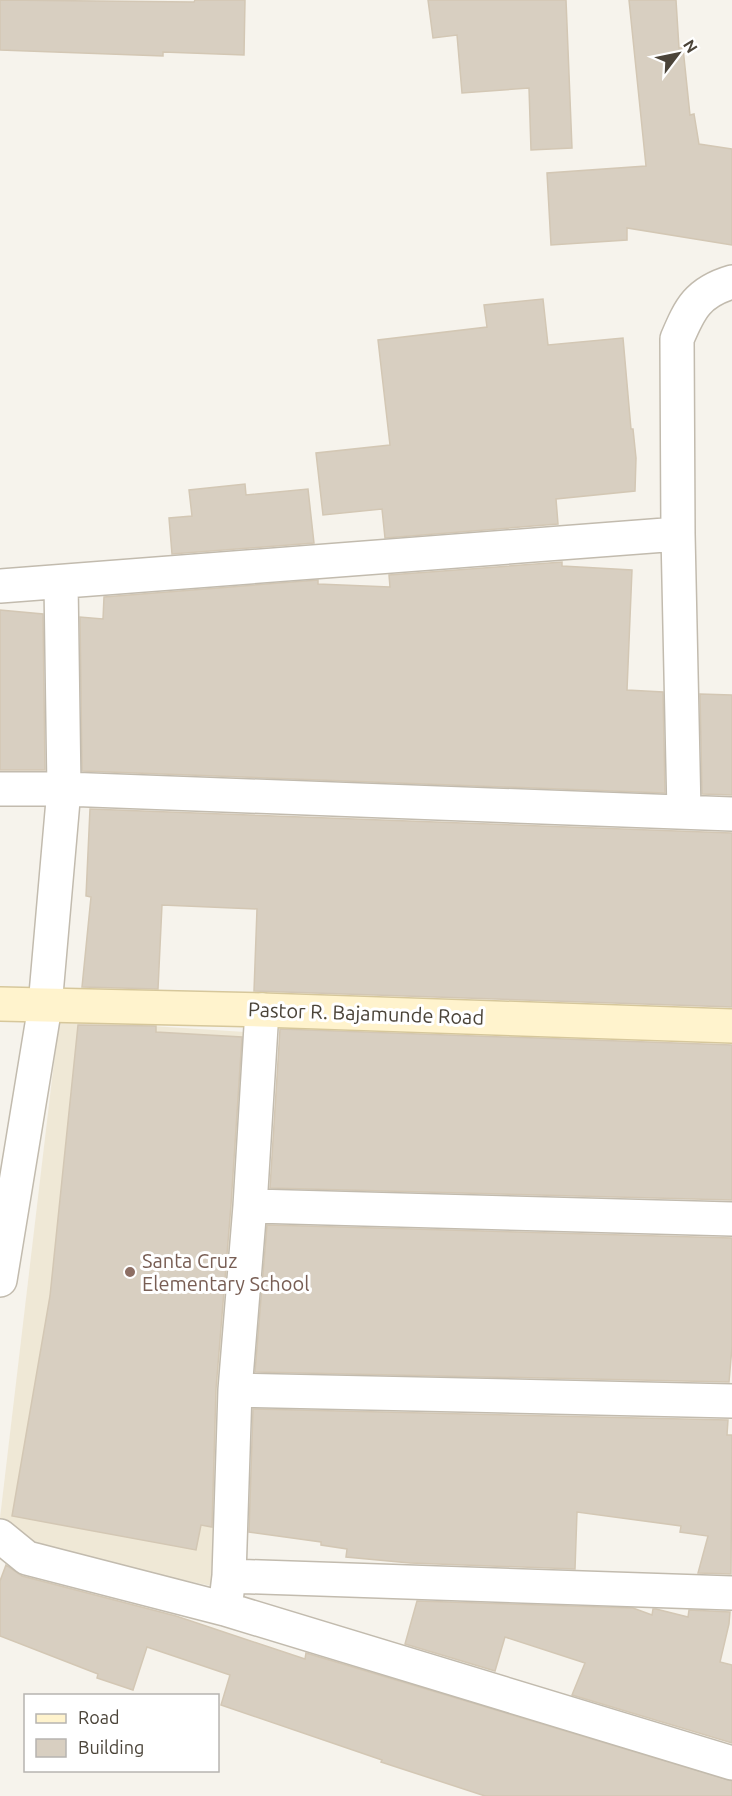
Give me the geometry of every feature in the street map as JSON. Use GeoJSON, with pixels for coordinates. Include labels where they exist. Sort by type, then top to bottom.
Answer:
{"type":"FeatureCollection","features":[{"type":"Feature","properties":{"kind":"street"},"geometry":{"type":"LineString","coordinates":[[684,812],[678,534],[677,339],[689,309],[715,286],[732,282]]}},
{"type":"Feature","properties":{"kind":"street"},"geometry":{"type":"LineString","coordinates":[[0,586],[678,534]]}},
{"type":"Feature","properties":{"kind":"street"},"geometry":{"type":"LineString","coordinates":[[0,1280],[45,1006],[64,789],[61,582]]}},
{"type":"Feature","properties":{"kind":"street"},"geometry":{"type":"LineString","coordinates":[[0,789],[64,789],[732,814]]}},
{"type":"Feature","properties":{"kind":"street","name":"Pastor R. Bajamunde Road"},"geometry":{"type":"LineString","coordinates":[[0,1004],[262,1010],[732,1026]]}},
{"type":"Feature","properties":{"kind":"street"},"geometry":{"type":"LineString","coordinates":[[225,1609],[229,1576],[235,1390],[250,1206],[262,1010]]}},
{"type":"Feature","properties":{"kind":"street"},"geometry":{"type":"LineString","coordinates":[[250,1206],[732,1219]]}},
{"type":"Feature","properties":{"kind":"street"},"geometry":{"type":"LineString","coordinates":[[235,1390],[732,1401]]}},
{"type":"Feature","properties":{"kind":"street"},"geometry":{"type":"LineString","coordinates":[[0,1536],[27,1558],[225,1609],[732,1763]]}},
{"type":"Feature","properties":{"kind":"street"},"geometry":{"type":"LineString","coordinates":[[229,1576],[732,1593]]}},
{"type":"Feature","properties":{"kind":"shaded area","name":"Santa Cruz Elementary School"},"geometry":{"type":"Polygon","coordinates":[[[59,1020],[245,1032],[212,1586],[24,1548],[0,1518],[59,1020]]]}},
{"type":"Feature","properties":{"kind":"building"},"geometry":{"type":"Polygon","coordinates":[[[0,0],[194,2],[195,0],[245,0],[244,55],[163,52],[163,56],[0,50],[0,0]]]}},
{"type":"Feature","properties":{"kind":"building"},"geometry":{"type":"Polygon","coordinates":[[[428,0],[566,0],[572,148],[531,150],[529,88],[462,93],[457,35],[433,38],[428,0]]]}},
{"type":"Feature","properties":{"kind":"building"},"geometry":{"type":"Polygon","coordinates":[[[629,0],[676,0],[679,48],[683,48],[690,115],[694,114],[699,144],[732,149],[732,245],[627,228],[627,240],[551,245],[547,173],[646,166],[629,0]]]}},
{"type":"Feature","properties":{"kind":"building"},"geometry":{"type":"Polygon","coordinates":[[[543,299],[548,345],[623,338],[631,429],[633,429],[636,458],[635,491],[556,499],[558,524],[385,538],[382,509],[323,515],[316,453],[390,445],[378,340],[487,327],[484,305],[543,299]]]}},
{"type":"Feature","properties":{"kind":"building"},"geometry":{"type":"Polygon","coordinates":[[[245,484],[246,495],[308,489],[314,543],[172,554],[169,518],[192,516],[189,490],[245,484]]]}},
{"type":"Feature","properties":{"kind":"building"},"geometry":{"type":"Polygon","coordinates":[[[562,562],[562,566],[632,570],[627,690],[663,692],[665,793],[82,771],[80,617],[103,619],[104,597],[318,580],[318,584],[390,587],[389,575],[562,562]]]}},
{"type":"Feature","properties":{"kind":"building"},"geometry":{"type":"Polygon","coordinates":[[[0,610],[43,614],[45,770],[0,770],[0,610]]]}},
{"type":"Feature","properties":{"kind":"building"},"geometry":{"type":"Polygon","coordinates":[[[700,694],[732,695],[732,795],[702,794],[700,694]]]}},
{"type":"Feature","properties":{"kind":"building"},"geometry":{"type":"Polygon","coordinates":[[[90,809],[732,833],[732,1007],[254,991],[257,909],[162,905],[158,989],[82,987],[91,897],[86,896],[90,809]]]}},
{"type":"Feature","properties":{"kind":"building","name":"Santa Cruz Elementary School"},"geometry":{"type":"Polygon","coordinates":[[[78,1025],[156,1026],[156,1032],[242,1037],[216,1389],[212,1527],[201,1525],[196,1550],[12,1516],[50,1296],[78,1025]]]}},
{"type":"Feature","properties":{"kind":"building"},"geometry":{"type":"Polygon","coordinates":[[[280,1029],[732,1045],[732,1200],[270,1188],[280,1029]]]}},
{"type":"Feature","properties":{"kind":"building"},"geometry":{"type":"Polygon","coordinates":[[[267,1225],[732,1238],[732,1347],[729,1382],[255,1372],[267,1225]]]}},
{"type":"Feature","properties":{"kind":"building"},"geometry":{"type":"Polygon","coordinates":[[[253,1409],[728,1420],[727,1435],[732,1435],[731,1574],[698,1573],[708,1536],[680,1532],[681,1526],[577,1512],[575,1569],[410,1563],[346,1557],[347,1549],[321,1545],[321,1542],[249,1532],[253,1409]]]}},
{"type":"Feature","properties":{"kind":"building"},"geometry":{"type":"Polygon","coordinates":[[[6,1565],[22,1576],[176,1616],[305,1659],[306,1653],[732,1781],[732,1796],[485,1796],[221,1705],[230,1675],[147,1647],[133,1690],[97,1678],[98,1674],[0,1636],[0,1581],[6,1565]]]}},
{"type":"Feature","properties":{"kind":"building"},"geometry":{"type":"Polygon","coordinates":[[[417,1601],[633,1608],[652,1615],[653,1609],[656,1609],[688,1617],[689,1610],[730,1612],[720,1662],[732,1665],[732,1743],[572,1695],[585,1663],[505,1637],[495,1671],[405,1644],[417,1601]]]}},
{"type":"Feature","properties":{"kind":"place","name":"Santa Cruz Elementary School"},"geometry":{"type":"Point","coordinates":[130,1272]}}]}
